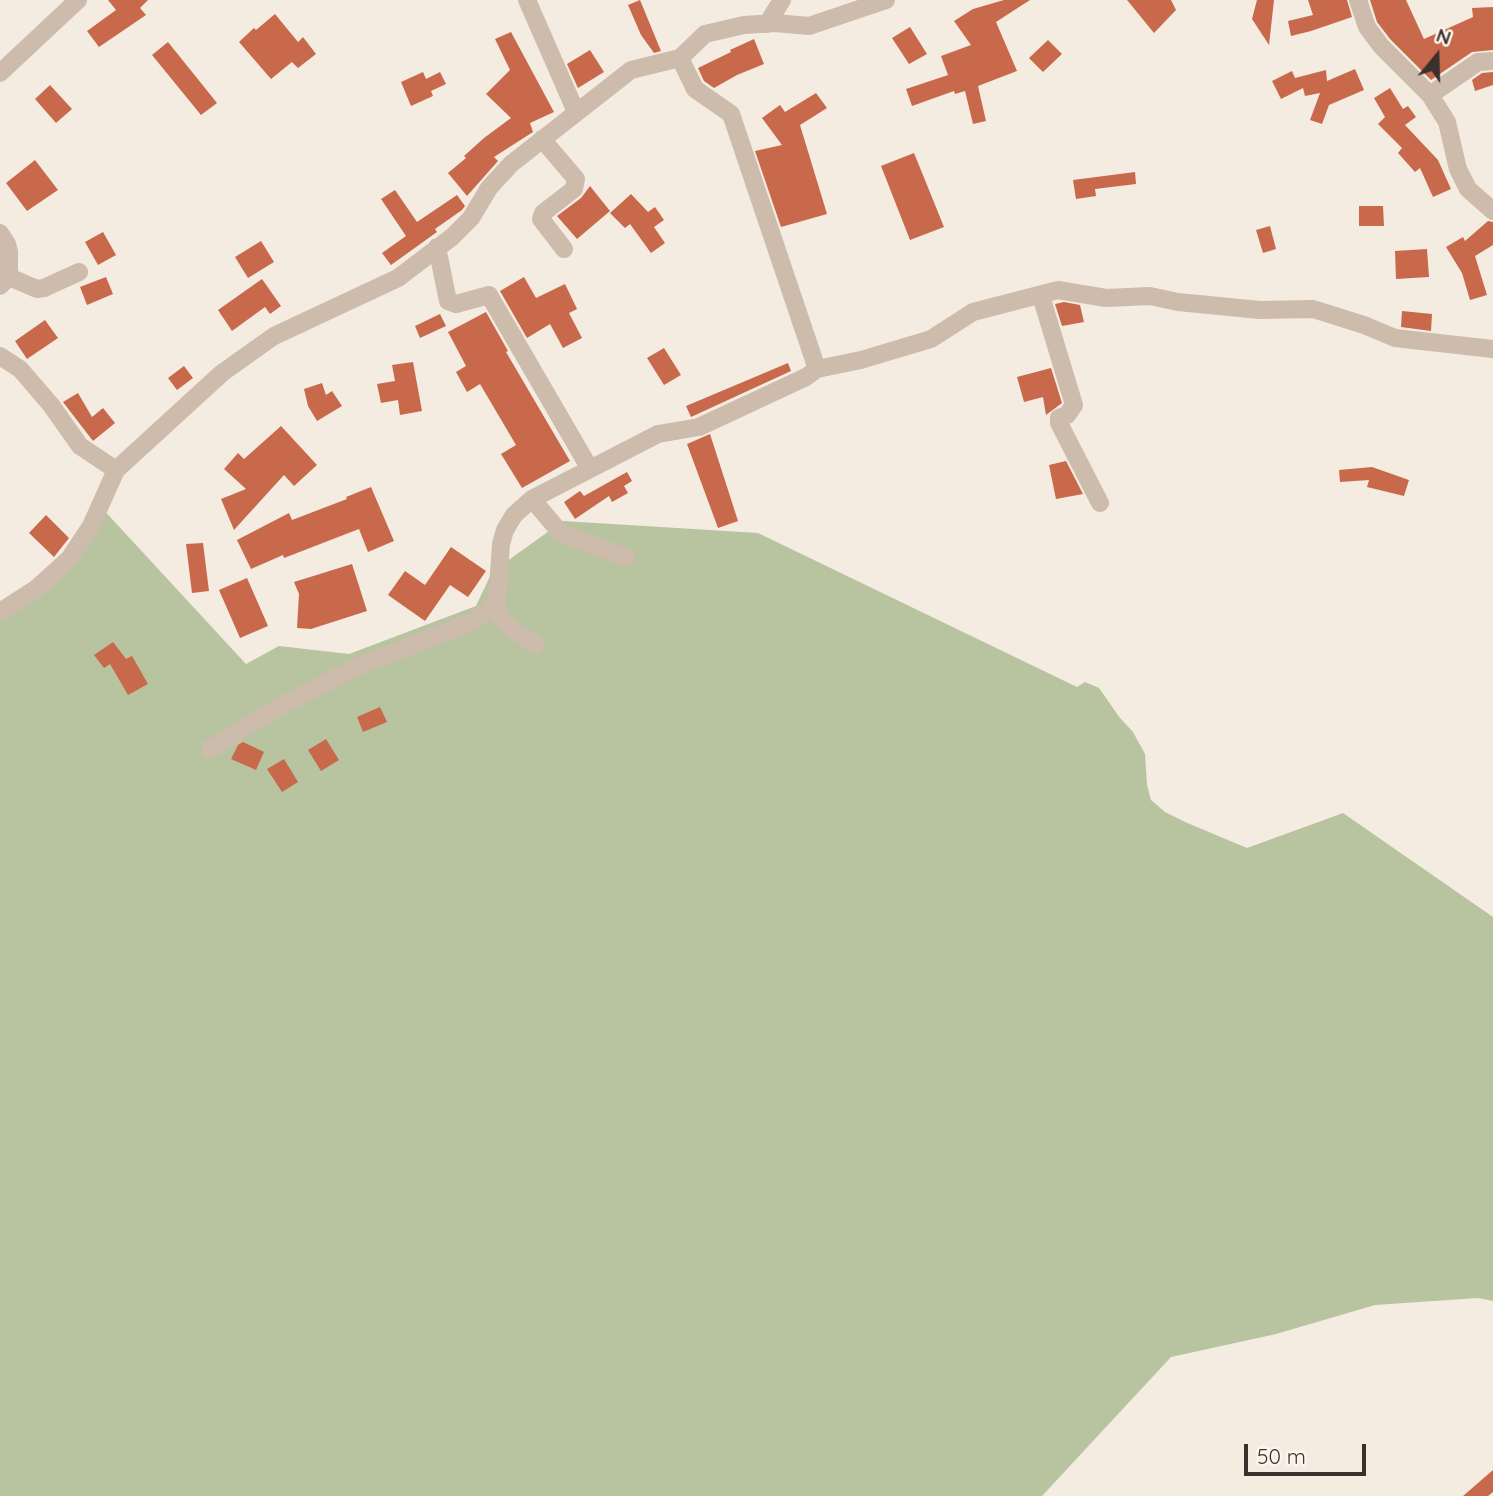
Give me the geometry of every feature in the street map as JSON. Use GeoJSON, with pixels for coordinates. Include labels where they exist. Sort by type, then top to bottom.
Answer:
{"type":"FeatureCollection","features":[{"type":"Feature","properties":{"kind":"street"},"geometry":{"type":"LineString","coordinates":[[0,73],[78,0]]}},
{"type":"Feature","properties":{"kind":"street"},"geometry":{"type":"LineString","coordinates":[[527,0],[576,112]]}},
{"type":"Feature","properties":{"kind":"street"},"geometry":{"type":"LineString","coordinates":[[771,23],[782,0]]}},
{"type":"Feature","properties":{"kind":"street"},"geometry":{"type":"LineString","coordinates":[[0,612],[37,588],[69,559],[91,526],[116,470],[222,373],[274,336],[397,278],[452,237],[471,218],[489,188],[511,164],[631,70],[680,58],[705,34],[744,25],[771,23],[809,26],[886,0]]}},
{"type":"Feature","properties":{"kind":"street"},"geometry":{"type":"LineString","coordinates":[[1358,0],[1367,27],[1374,37],[1430,94],[1447,122],[1458,169],[1468,189],[1493,211]]}},
{"type":"Feature","properties":{"kind":"street"},"geometry":{"type":"LineString","coordinates":[[680,58],[695,89],[732,114],[817,369]]}},
{"type":"Feature","properties":{"kind":"street"},"geometry":{"type":"LineString","coordinates":[[1430,94],[1478,62],[1493,61]]}},
{"type":"Feature","properties":{"kind":"street"},"geometry":{"type":"LineString","coordinates":[[542,139],[576,179],[575,189],[543,213],[541,219],[564,250]]}},
{"type":"Feature","properties":{"kind":"street"},"geometry":{"type":"LineString","coordinates":[[0,233],[9,252],[4,282],[37,289],[79,272]]}},
{"type":"Feature","properties":{"kind":"street"},"geometry":{"type":"LineString","coordinates":[[437,247],[448,301],[456,304],[489,295],[590,469]]}},
{"type":"Feature","properties":{"kind":"street"},"geometry":{"type":"LineString","coordinates":[[535,645],[509,628],[499,616],[496,602],[501,544],[505,530],[514,516],[532,499],[665,431],[699,427],[806,377],[817,369],[861,360],[931,339],[973,312],[1058,290],[1106,298],[1150,296],[1178,302],[1260,310],[1313,309],[1395,338],[1493,349]]}},
{"type":"Feature","properties":{"kind":"street"},"geometry":{"type":"LineString","coordinates":[[1041,296],[1074,405],[1067,415],[1059,418],[1059,423],[1100,503]]}},
{"type":"Feature","properties":{"kind":"street"},"geometry":{"type":"LineString","coordinates":[[0,356],[20,369],[51,405],[80,446],[116,470]]}},
{"type":"Feature","properties":{"kind":"street"},"geometry":{"type":"LineString","coordinates":[[532,499],[559,531],[626,557]]}},
{"type":"Feature","properties":{"kind":"street"},"geometry":{"type":"LineString","coordinates":[[210,749],[274,710],[356,667],[474,621],[496,602]]}},
{"type":"Feature","properties":{"kind":"green space"},"geometry":{"type":"Polygon","coordinates":[[[100,506],[246,664],[279,646],[349,654],[476,606],[492,572],[563,521],[758,533],[1077,687],[1085,682],[1099,688],[1133,732],[1145,754],[1151,800],[1165,812],[1185,822],[1247,848],[1343,813],[1493,917],[1493,1301],[1478,1298],[1375,1305],[1276,1334],[1171,1357],[1042,1496],[0,1496],[0,610],[69,559],[100,506]]]}},
{"type":"Feature","properties":{"kind":"building"},"geometry":{"type":"Polygon","coordinates":[[[108,0],[148,0],[140,8],[146,15],[99,47],[87,31],[116,10],[108,0]]]}},
{"type":"Feature","properties":{"kind":"building"},"geometry":{"type":"Polygon","coordinates":[[[640,0],[661,51],[654,53],[641,35],[628,5],[640,0]]]}},
{"type":"Feature","properties":{"kind":"building"},"geometry":{"type":"Polygon","coordinates":[[[1004,0],[1030,0],[996,22],[1017,71],[978,86],[986,121],[973,124],[965,91],[955,94],[954,91],[912,106],[906,89],[948,75],[941,56],[971,45],[954,21],[973,9],[1004,0]]]}},
{"type":"Feature","properties":{"kind":"building"},"geometry":{"type":"Polygon","coordinates":[[[1127,0],[1171,0],[1176,10],[1154,33],[1127,0]]]}},
{"type":"Feature","properties":{"kind":"building"},"geometry":{"type":"Polygon","coordinates":[[[1257,0],[1274,0],[1269,45],[1252,19],[1257,0]]]}},
{"type":"Feature","properties":{"kind":"building"},"geometry":{"type":"Polygon","coordinates":[[[1308,0],[1347,0],[1352,17],[1291,36],[1288,21],[1313,15],[1308,0]]]}},
{"type":"Feature","properties":{"kind":"building"},"geometry":{"type":"Polygon","coordinates":[[[1370,0],[1406,0],[1424,39],[1473,17],[1472,8],[1493,7],[1493,50],[1472,52],[1431,80],[1377,22],[1370,0]]]}},
{"type":"Feature","properties":{"kind":"building"},"geometry":{"type":"Polygon","coordinates":[[[275,14],[298,42],[303,37],[316,54],[298,68],[292,62],[271,79],[239,42],[275,14]]]}},
{"type":"Feature","properties":{"kind":"building"},"geometry":{"type":"Polygon","coordinates":[[[910,27],[927,54],[909,64],[892,38],[910,27]]]}},
{"type":"Feature","properties":{"kind":"building"},"geometry":{"type":"Polygon","coordinates":[[[511,32],[554,112],[530,123],[533,132],[494,157],[498,161],[467,196],[448,173],[484,138],[511,118],[486,94],[510,70],[495,39],[511,32]]]}},
{"type":"Feature","properties":{"kind":"building"},"geometry":{"type":"Polygon","coordinates":[[[754,39],[764,64],[714,88],[704,81],[698,68],[754,39]]]}},
{"type":"Feature","properties":{"kind":"building"},"geometry":{"type":"Polygon","coordinates":[[[1048,40],[1062,54],[1043,72],[1029,58],[1048,40]]]}},
{"type":"Feature","properties":{"kind":"building"},"geometry":{"type":"Polygon","coordinates":[[[168,42],[217,103],[201,115],[152,55],[168,42]]]}},
{"type":"Feature","properties":{"kind":"building"},"geometry":{"type":"Polygon","coordinates":[[[590,50],[604,72],[578,88],[567,64],[590,50]]]}},
{"type":"Feature","properties":{"kind":"building"},"geometry":{"type":"Polygon","coordinates":[[[1355,69],[1364,90],[1329,105],[1322,124],[1310,120],[1320,93],[1305,96],[1303,88],[1281,99],[1272,81],[1292,71],[1295,78],[1326,70],[1327,81],[1355,69]]]}},
{"type":"Feature","properties":{"kind":"building"},"geometry":{"type":"Polygon","coordinates":[[[423,72],[426,79],[440,72],[446,84],[431,91],[433,96],[411,106],[401,82],[423,72]]]}},
{"type":"Feature","properties":{"kind":"building"},"geometry":{"type":"Polygon","coordinates":[[[1493,72],[1493,85],[1475,91],[1472,80],[1482,73],[1493,72]]]}},
{"type":"Feature","properties":{"kind":"building"},"geometry":{"type":"Polygon","coordinates":[[[50,85],[72,109],[56,123],[35,99],[50,85]]]}},
{"type":"Feature","properties":{"kind":"building"},"geometry":{"type":"Polygon","coordinates":[[[1390,88],[1403,109],[1408,106],[1416,117],[1405,125],[1438,160],[1451,189],[1433,197],[1420,168],[1415,172],[1398,153],[1402,148],[1378,124],[1385,117],[1374,98],[1390,88]]]}},
{"type":"Feature","properties":{"kind":"building"},"geometry":{"type":"Polygon","coordinates":[[[816,93],[827,108],[800,125],[827,214],[781,227],[755,151],[782,145],[762,118],[780,105],[785,112],[816,93]]]}},
{"type":"Feature","properties":{"kind":"building"},"geometry":{"type":"Polygon","coordinates":[[[914,153],[944,227],[910,240],[881,166],[914,153]]]}},
{"type":"Feature","properties":{"kind":"building"},"geometry":{"type":"Polygon","coordinates":[[[35,160],[58,190],[27,211],[6,183],[35,160]]]}},
{"type":"Feature","properties":{"kind":"building"},"geometry":{"type":"Polygon","coordinates":[[[1135,172],[1136,184],[1095,189],[1096,196],[1076,199],[1073,180],[1135,172]]]}},
{"type":"Feature","properties":{"kind":"building"},"geometry":{"type":"Polygon","coordinates":[[[590,186],[610,211],[577,239],[557,216],[581,198],[590,186]]]}},
{"type":"Feature","properties":{"kind":"building"},"geometry":{"type":"Polygon","coordinates":[[[395,190],[417,222],[457,195],[465,206],[435,229],[437,232],[391,265],[382,253],[406,236],[381,199],[395,190]]]}},
{"type":"Feature","properties":{"kind":"building"},"geometry":{"type":"Polygon","coordinates":[[[631,194],[648,212],[655,207],[664,220],[654,227],[665,243],[651,253],[630,224],[625,228],[610,213],[631,194]]]}},
{"type":"Feature","properties":{"kind":"building"},"geometry":{"type":"Polygon","coordinates":[[[1359,206],[1383,206],[1384,226],[1359,226],[1359,206]]]}},
{"type":"Feature","properties":{"kind":"building"},"geometry":{"type":"Polygon","coordinates":[[[1488,221],[1493,222],[1493,245],[1475,256],[1487,295],[1470,300],[1462,273],[1446,247],[1463,237],[1465,241],[1488,221]]]}},
{"type":"Feature","properties":{"kind":"building"},"geometry":{"type":"Polygon","coordinates":[[[1270,226],[1276,249],[1263,253],[1256,230],[1270,226]]]}},
{"type":"Feature","properties":{"kind":"building"},"geometry":{"type":"Polygon","coordinates":[[[103,232],[116,255],[98,265],[85,242],[103,232]]]}},
{"type":"Feature","properties":{"kind":"building"},"geometry":{"type":"Polygon","coordinates":[[[261,241],[274,262],[248,278],[235,257],[261,241]]]}},
{"type":"Feature","properties":{"kind":"building"},"geometry":{"type":"Polygon","coordinates":[[[1427,249],[1429,277],[1396,279],[1395,251],[1427,249]]]}},
{"type":"Feature","properties":{"kind":"building"},"geometry":{"type":"Polygon","coordinates":[[[106,277],[113,294],[87,305],[80,287],[106,277]]]}},
{"type":"Feature","properties":{"kind":"building"},"geometry":{"type":"Polygon","coordinates":[[[524,277],[536,298],[565,284],[577,309],[569,313],[582,338],[563,348],[550,324],[527,338],[500,291],[524,277]]]}},
{"type":"Feature","properties":{"kind":"building"},"geometry":{"type":"Polygon","coordinates":[[[262,279],[281,306],[270,314],[265,307],[232,331],[218,310],[262,279]]]}},
{"type":"Feature","properties":{"kind":"building"},"geometry":{"type":"Polygon","coordinates":[[[1064,302],[1080,305],[1084,322],[1062,326],[1055,304],[1064,302]]]}},
{"type":"Feature","properties":{"kind":"building"},"geometry":{"type":"Polygon","coordinates":[[[1402,311],[1432,314],[1431,331],[1401,327],[1402,311]]]}},
{"type":"Feature","properties":{"kind":"building"},"geometry":{"type":"Polygon","coordinates":[[[486,312],[508,351],[506,352],[570,461],[522,488],[501,454],[516,445],[480,384],[467,392],[456,372],[466,366],[448,332],[486,312]]]}},
{"type":"Feature","properties":{"kind":"building"},"geometry":{"type":"Polygon","coordinates":[[[440,314],[446,326],[420,338],[415,326],[440,314]]]}},
{"type":"Feature","properties":{"kind":"building"},"geometry":{"type":"Polygon","coordinates":[[[45,320],[58,338],[27,359],[15,341],[45,320]]]}},
{"type":"Feature","properties":{"kind":"building"},"geometry":{"type":"Polygon","coordinates":[[[664,348],[681,375],[664,385],[647,358],[664,348]]]}},
{"type":"Feature","properties":{"kind":"building"},"geometry":{"type":"Polygon","coordinates":[[[413,362],[422,411],[400,415],[398,400],[381,403],[377,384],[395,381],[392,365],[413,362]]]}},
{"type":"Feature","properties":{"kind":"building"},"geometry":{"type":"Polygon","coordinates":[[[788,363],[791,371],[691,417],[686,406],[788,363]]]}},
{"type":"Feature","properties":{"kind":"building"},"geometry":{"type":"Polygon","coordinates":[[[184,366],[193,378],[177,390],[168,378],[184,366]]]}},
{"type":"Feature","properties":{"kind":"building"},"geometry":{"type":"Polygon","coordinates":[[[1051,368],[1062,403],[1046,415],[1043,397],[1024,402],[1017,377],[1051,368]]]}},
{"type":"Feature","properties":{"kind":"building"},"geometry":{"type":"Polygon","coordinates":[[[322,383],[326,395],[332,391],[342,406],[317,421],[308,406],[304,389],[322,383]]]}},
{"type":"Feature","properties":{"kind":"building"},"geometry":{"type":"Polygon","coordinates":[[[78,393],[92,417],[103,408],[115,423],[93,441],[63,402],[78,393]]]}},
{"type":"Feature","properties":{"kind":"building"},"geometry":{"type":"Polygon","coordinates":[[[281,426],[317,465],[294,486],[284,475],[234,530],[221,499],[246,489],[224,469],[238,453],[244,459],[281,426]]]}},
{"type":"Feature","properties":{"kind":"building"},"geometry":{"type":"Polygon","coordinates":[[[710,434],[738,521],[718,528],[687,444],[710,434]]]}},
{"type":"Feature","properties":{"kind":"building"},"geometry":{"type":"Polygon","coordinates":[[[1066,461],[1083,494],[1056,499],[1049,465],[1066,461]]]}},
{"type":"Feature","properties":{"kind":"building"},"geometry":{"type":"Polygon","coordinates":[[[1372,467],[1409,480],[1404,496],[1367,487],[1369,480],[1340,482],[1339,470],[1372,467]]]}},
{"type":"Feature","properties":{"kind":"building"},"geometry":{"type":"Polygon","coordinates":[[[627,472],[632,481],[624,486],[628,493],[612,502],[609,496],[575,519],[564,502],[580,491],[584,496],[627,472]]]}},
{"type":"Feature","properties":{"kind":"building"},"geometry":{"type":"Polygon","coordinates":[[[371,487],[394,541],[368,552],[359,529],[251,569],[237,540],[289,513],[292,520],[371,487]]]}},
{"type":"Feature","properties":{"kind":"building"},"geometry":{"type":"Polygon","coordinates":[[[46,515],[69,538],[54,557],[29,533],[46,515]]]}},
{"type":"Feature","properties":{"kind":"building"},"geometry":{"type":"Polygon","coordinates":[[[203,543],[209,591],[192,593],[186,544],[203,543]]]}},
{"type":"Feature","properties":{"kind":"building"},"geometry":{"type":"Polygon","coordinates":[[[451,547],[486,571],[468,597],[450,585],[425,621],[388,595],[405,571],[425,585],[451,547]]]}},
{"type":"Feature","properties":{"kind":"building"},"geometry":{"type":"Polygon","coordinates":[[[352,564],[367,611],[311,629],[297,628],[299,594],[294,582],[352,564]]]}},
{"type":"Feature","properties":{"kind":"building"},"geometry":{"type":"Polygon","coordinates":[[[247,578],[268,626],[240,638],[219,590],[247,578]]]}},
{"type":"Feature","properties":{"kind":"building"},"geometry":{"type":"Polygon","coordinates":[[[113,642],[126,659],[132,656],[148,684],[128,695],[110,664],[104,668],[94,655],[113,642]]]}},
{"type":"Feature","properties":{"kind":"building"},"geometry":{"type":"Polygon","coordinates":[[[380,707],[387,722],[363,732],[357,717],[380,707]]]}},
{"type":"Feature","properties":{"kind":"building"},"geometry":{"type":"Polygon","coordinates":[[[326,739],[339,760],[321,771],[308,750],[326,739]]]}},
{"type":"Feature","properties":{"kind":"building"},"geometry":{"type":"Polygon","coordinates":[[[243,742],[264,752],[256,770],[231,759],[238,745],[243,742]]]}},
{"type":"Feature","properties":{"kind":"building"},"geometry":{"type":"Polygon","coordinates":[[[284,759],[298,782],[282,792],[267,769],[284,759]]]}},
{"type":"Feature","properties":{"kind":"building"},"geometry":{"type":"Polygon","coordinates":[[[1493,1470],[1493,1492],[1488,1496],[1463,1496],[1493,1470]]]}}]}
